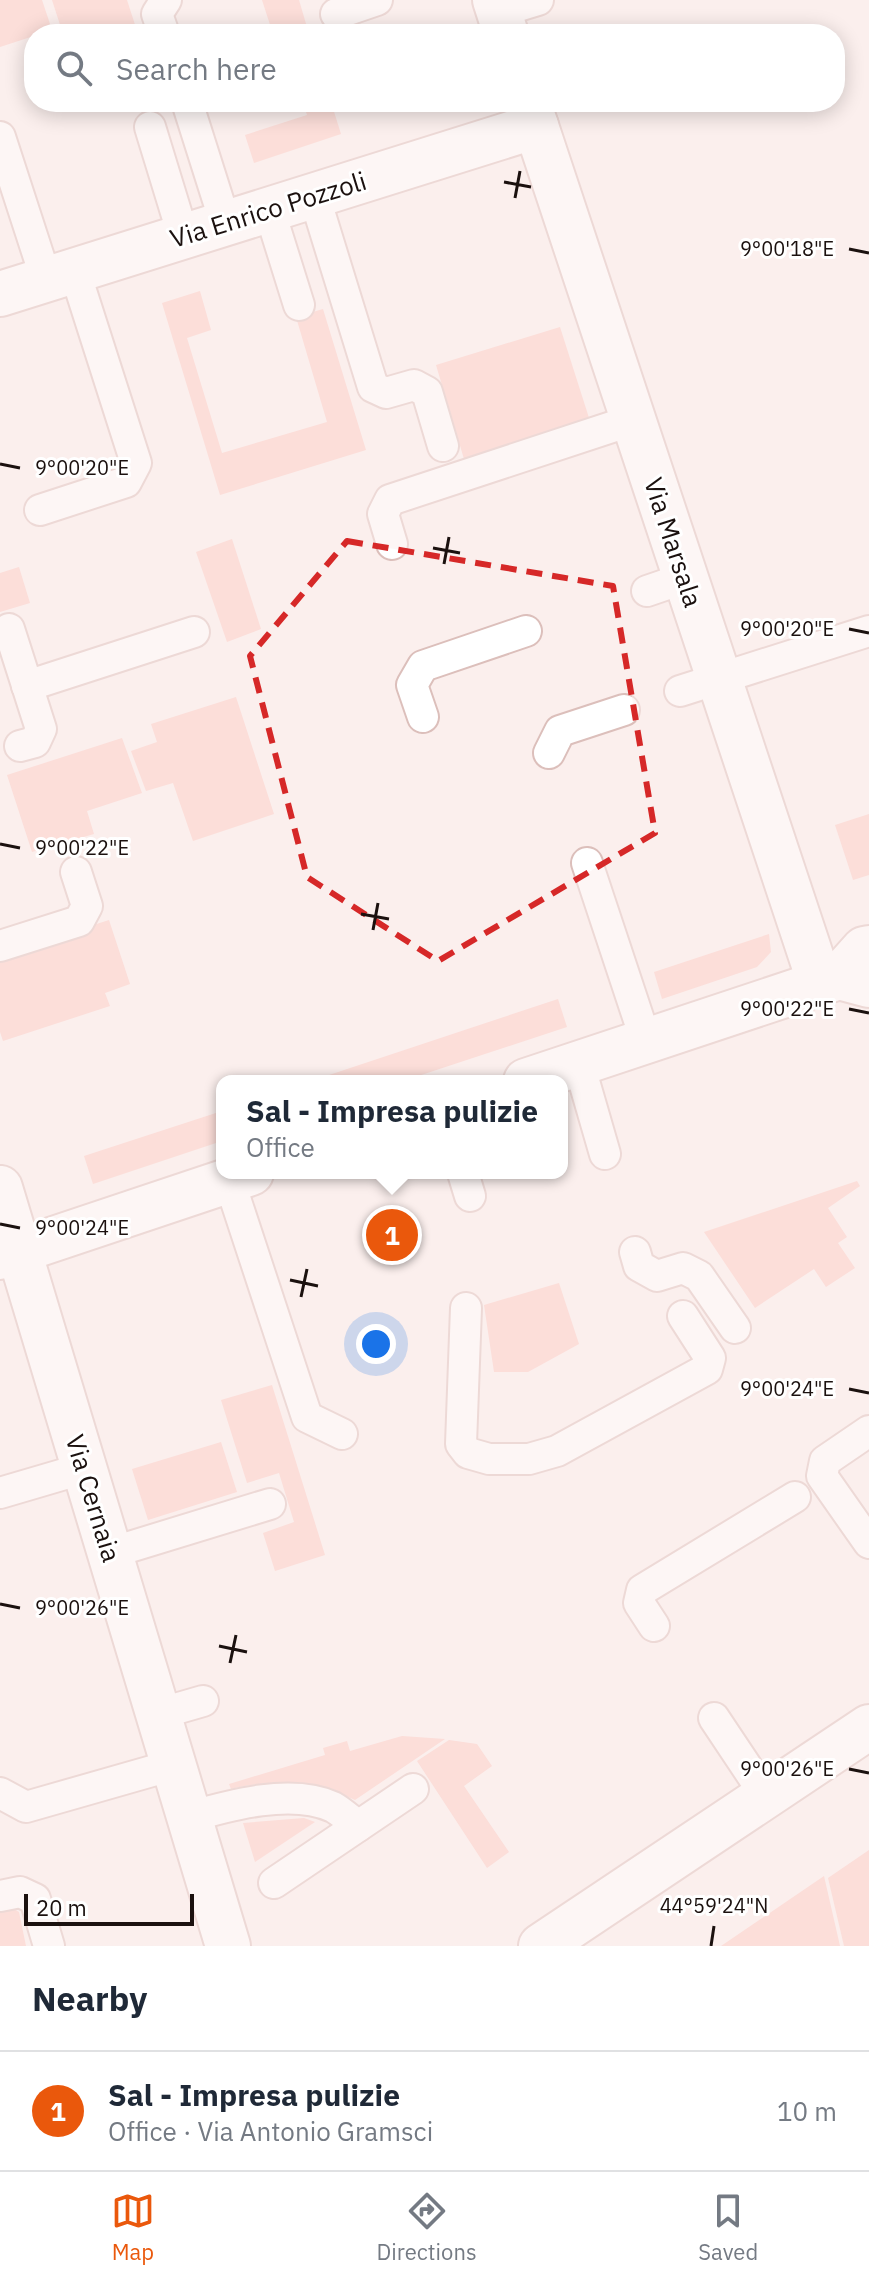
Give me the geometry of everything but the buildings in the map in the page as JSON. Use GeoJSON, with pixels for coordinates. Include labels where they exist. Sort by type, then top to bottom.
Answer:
{"type":"FeatureCollection","features":[{"type":"Feature","properties":{"kind":"street","name":"Via Enrico Pozzoli"},"geometry":{"type":"LineString","coordinates":[[1,289],[60,274],[314,195],[532,114]]}},
{"type":"Feature","properties":{"kind":"street","name":"Via Marsala"},"geometry":{"type":"LineString","coordinates":[[532,114],[633,420],[666,585],[699,685],[849,973]]}},
{"type":"Feature","properties":{"kind":"street"},"geometry":{"type":"LineString","coordinates":[[545,1075],[849,973]]}},
{"type":"Feature","properties":{"kind":"street"},"geometry":{"type":"LineString","coordinates":[[10,1254],[234,1179]]}},
{"type":"Feature","properties":{"kind":"street","name":"Via Cernaia"},"geometry":{"type":"LineString","coordinates":[[0,1188],[10,1254],[85,1468],[228,1946]]}},
{"type":"Feature","properties":{"kind":"street"},"geometry":{"type":"LineString","coordinates":[[541,1946],[869,1727]]}},
{"type":"Feature","properties":{"kind":"lane"},"geometry":{"type":"LineString","coordinates":[[160,24],[157,14],[166,0]]}},
{"type":"Feature","properties":{"kind":"lane"},"geometry":{"type":"LineString","coordinates":[[336,14],[377,0]]}},
{"type":"Feature","properties":{"kind":"lane"},"geometry":{"type":"LineString","coordinates":[[190,112],[225,222]]}},
{"type":"Feature","properties":{"kind":"lane"},"geometry":{"type":"LineString","coordinates":[[150,127],[183,235]]}},
{"type":"Feature","properties":{"kind":"lane"},"geometry":{"type":"LineString","coordinates":[[0,137],[60,274],[136,463],[126,482],[40,510]]}},
{"type":"Feature","properties":{"kind":"lane"},"geometry":{"type":"LineString","coordinates":[[314,195],[373,387],[386,393],[414,385],[427,392],[443,446]]}},
{"type":"Feature","properties":{"kind":"lane"},"geometry":{"type":"LineString","coordinates":[[269,209],[299,305]]}},
{"type":"Feature","properties":{"kind":"lane"},"geometry":{"type":"LineString","coordinates":[[392,544],[383,514],[390,500],[633,420]]}},
{"type":"Feature","properties":{"kind":"lane"},"geometry":{"type":"LineString","coordinates":[[9,629],[41,729],[35,742],[20,746]]}},
{"type":"Feature","properties":{"kind":"lane"},"geometry":{"type":"LineString","coordinates":[[423,717],[412,685],[423,666],[526,631]]}},
{"type":"Feature","properties":{"kind":"lane"},"geometry":{"type":"LineString","coordinates":[[699,685],[869,631]]}},
{"type":"Feature","properties":{"kind":"lane"},"geometry":{"type":"LineString","coordinates":[[27,686],[194,632]]}},
{"type":"Feature","properties":{"kind":"lane"},"geometry":{"type":"LineString","coordinates":[[549,753],[560,731],[624,710]]}},
{"type":"Feature","properties":{"kind":"lane"},"geometry":{"type":"LineString","coordinates":[[587,863],[646,1041]]}},
{"type":"Feature","properties":{"kind":"lane"},"geometry":{"type":"LineString","coordinates":[[0,946],[79,921],[87,906],[76,872]]}},
{"type":"Feature","properties":{"kind":"lane"},"geometry":{"type":"LineString","coordinates":[[579,1064],[605,1154]]}},
{"type":"Feature","properties":{"kind":"lane"},"geometry":{"type":"LineString","coordinates":[[241,1179],[307,1417],[342,1434]]}},
{"type":"Feature","properties":{"kind":"lane"},"geometry":{"type":"LineString","coordinates":[[635,1252],[639,1266],[657,1276],[683,1268],[699,1276],[735,1328]]}},
{"type":"Feature","properties":{"kind":"lane"},"geometry":{"type":"LineString","coordinates":[[466,1308],[461,1444],[468,1453],[489,1459],[529,1459],[557,1451],[707,1369],[710,1358],[683,1316]]}},
{"type":"Feature","properties":{"kind":"lane"},"geometry":{"type":"LineString","coordinates":[[869,1431],[825,1461],[822,1476],[869,1543]]}},
{"type":"Feature","properties":{"kind":"lane"},"geometry":{"type":"LineString","coordinates":[[0,1493],[85,1468]]}},
{"type":"Feature","properties":{"kind":"lane"},"geometry":{"type":"LineString","coordinates":[[654,1626],[639,1603],[642,1590],[795,1497]]}},
{"type":"Feature","properties":{"kind":"lane"},"geometry":{"type":"LineString","coordinates":[[110,1553],[270,1504]]}},
{"type":"Feature","properties":{"kind":"lane"},"geometry":{"type":"LineString","coordinates":[[158,1714],[203,1701]]}},
{"type":"Feature","properties":{"kind":"lane"},"geometry":{"type":"LineString","coordinates":[[714,1718],[766,1796]]}},
{"type":"Feature","properties":{"kind":"lane"},"geometry":{"type":"LineString","coordinates":[[0,1793],[26,1807],[173,1765]]}},
{"type":"Feature","properties":{"kind":"lane"},"geometry":{"type":"LineString","coordinates":[[274,1883],[413,1789]]}},
{"type":"Feature","properties":{"kind":"lane"},"geometry":{"type":"LineString","coordinates":[[189,1817],[234,1804],[299,1800],[316,1801],[337,1809],[358,1826]]}},
{"type":"Feature","properties":{"kind":"lane"},"geometry":{"type":"LineString","coordinates":[[0,1896],[20,1892],[35,1899],[49,1946]]}},
{"type":"Feature","properties":{"kind":"highlighted area"},"geometry":{"type":"Polygon","coordinates":[[[347,541],[613,586],[655,833],[438,961],[307,877],[250,656],[347,541]]]}},
{"type":"Feature","properties":{"kind":"shaded area"},"geometry":{"type":"Polygon","coordinates":[[[0,0],[42,0],[50,24],[24,24],[24,39],[0,47],[0,0]]]}},
{"type":"Feature","properties":{"kind":"shaded area"},"geometry":{"type":"Polygon","coordinates":[[[52,0],[127,0],[135,24],[60,24],[52,0]]]}},
{"type":"Feature","properties":{"kind":"shaded area"},"geometry":{"type":"Polygon","coordinates":[[[262,0],[299,0],[306,24],[270,24],[262,0]]]}},
{"type":"Feature","properties":{"kind":"shaded area"},"geometry":{"type":"Polygon","coordinates":[[[306,112],[334,112],[341,134],[254,163],[245,135],[307,115],[306,112]]]}},
{"type":"Feature","properties":{"kind":"shaded area"},"geometry":{"type":"Polygon","coordinates":[[[200,291],[211,330],[187,338],[222,453],[327,422],[296,317],[323,309],[366,450],[220,495],[162,303],[200,291]]]}},
{"type":"Feature","properties":{"kind":"shaded area"},"geometry":{"type":"Polygon","coordinates":[[[560,327],[590,421],[464,459],[436,365],[560,327]]]}},
{"type":"Feature","properties":{"kind":"shaded area"},"geometry":{"type":"Polygon","coordinates":[[[232,539],[261,629],[227,642],[196,552],[232,539]]]}},
{"type":"Feature","properties":{"kind":"shaded area"},"geometry":{"type":"Polygon","coordinates":[[[19,567],[30,603],[0,612],[0,573],[19,567]]]}},
{"type":"Feature","properties":{"kind":"shaded area"},"geometry":{"type":"Polygon","coordinates":[[[236,697],[274,814],[193,841],[173,783],[146,791],[131,751],[157,742],[151,724],[236,697]]]}},
{"type":"Feature","properties":{"kind":"shaded area"},"geometry":{"type":"Polygon","coordinates":[[[122,738],[142,793],[87,811],[94,834],[32,852],[7,775],[122,738]]]}},
{"type":"Feature","properties":{"kind":"shaded area"},"geometry":{"type":"Polygon","coordinates":[[[869,814],[869,875],[853,880],[835,825],[869,814]]]}},
{"type":"Feature","properties":{"kind":"shaded area"},"geometry":{"type":"Polygon","coordinates":[[[109,920],[130,984],[105,993],[110,1006],[3,1041],[0,1032],[0,955],[109,920]]]}},
{"type":"Feature","properties":{"kind":"shaded area"},"geometry":{"type":"Polygon","coordinates":[[[769,934],[771,952],[757,967],[662,999],[654,972],[769,934]]]}},
{"type":"Feature","properties":{"kind":"shaded area"},"geometry":{"type":"Polygon","coordinates":[[[558,999],[567,1027],[421,1075],[329,1075],[558,999]]]}},
{"type":"Feature","properties":{"kind":"shaded area"},"geometry":{"type":"Polygon","coordinates":[[[216,1113],[216,1143],[93,1184],[84,1156],[216,1113]]]}},
{"type":"Feature","properties":{"kind":"shaded area"},"geometry":{"type":"Polygon","coordinates":[[[857,1181],[860,1186],[828,1208],[847,1237],[838,1243],[855,1268],[826,1287],[814,1269],[755,1308],[704,1232],[857,1181]]]}},
{"type":"Feature","properties":{"kind":"shaded area"},"geometry":{"type":"Polygon","coordinates":[[[559,1283],[579,1344],[528,1372],[494,1372],[484,1305],[559,1283]]]}},
{"type":"Feature","properties":{"kind":"shaded area"},"geometry":{"type":"Polygon","coordinates":[[[272,1385],[325,1555],[275,1571],[263,1533],[294,1522],[279,1473],[247,1483],[221,1400],[272,1385]]]}},
{"type":"Feature","properties":{"kind":"shaded area"},"geometry":{"type":"Polygon","coordinates":[[[221,1442],[237,1492],[148,1520],[132,1469],[221,1442]]]}},
{"type":"Feature","properties":{"kind":"shaded area"},"geometry":{"type":"Polygon","coordinates":[[[402,1736],[445,1739],[355,1800],[310,1786],[278,1783],[231,1789],[229,1784],[325,1755],[323,1748],[347,1741],[350,1751],[402,1736]]]}},
{"type":"Feature","properties":{"kind":"shaded area"},"geometry":{"type":"Polygon","coordinates":[[[449,1740],[477,1744],[492,1766],[464,1786],[509,1852],[487,1868],[417,1761],[449,1740]]]}},
{"type":"Feature","properties":{"kind":"shaded area"},"geometry":{"type":"Polygon","coordinates":[[[304,1818],[315,1822],[255,1862],[243,1823],[304,1818]]]}},
{"type":"Feature","properties":{"kind":"shaded area"},"geometry":{"type":"Polygon","coordinates":[[[869,1850],[869,1946],[844,1946],[828,1878],[869,1850]]]}},
{"type":"Feature","properties":{"kind":"shaded area"},"geometry":{"type":"Polygon","coordinates":[[[824,1876],[840,1946],[721,1946],[824,1876]]]}},
{"type":"Feature","properties":{"kind":"shaded area"},"geometry":{"type":"Polygon","coordinates":[[[14,1909],[19,1912],[26,1946],[0,1946],[0,1912],[14,1909]]]}},
{"type":"Feature","properties":{"kind":"place","name":"Sal - Impresa pulizie"},"geometry":{"type":"Point","coordinates":[392,1235]}}]}
